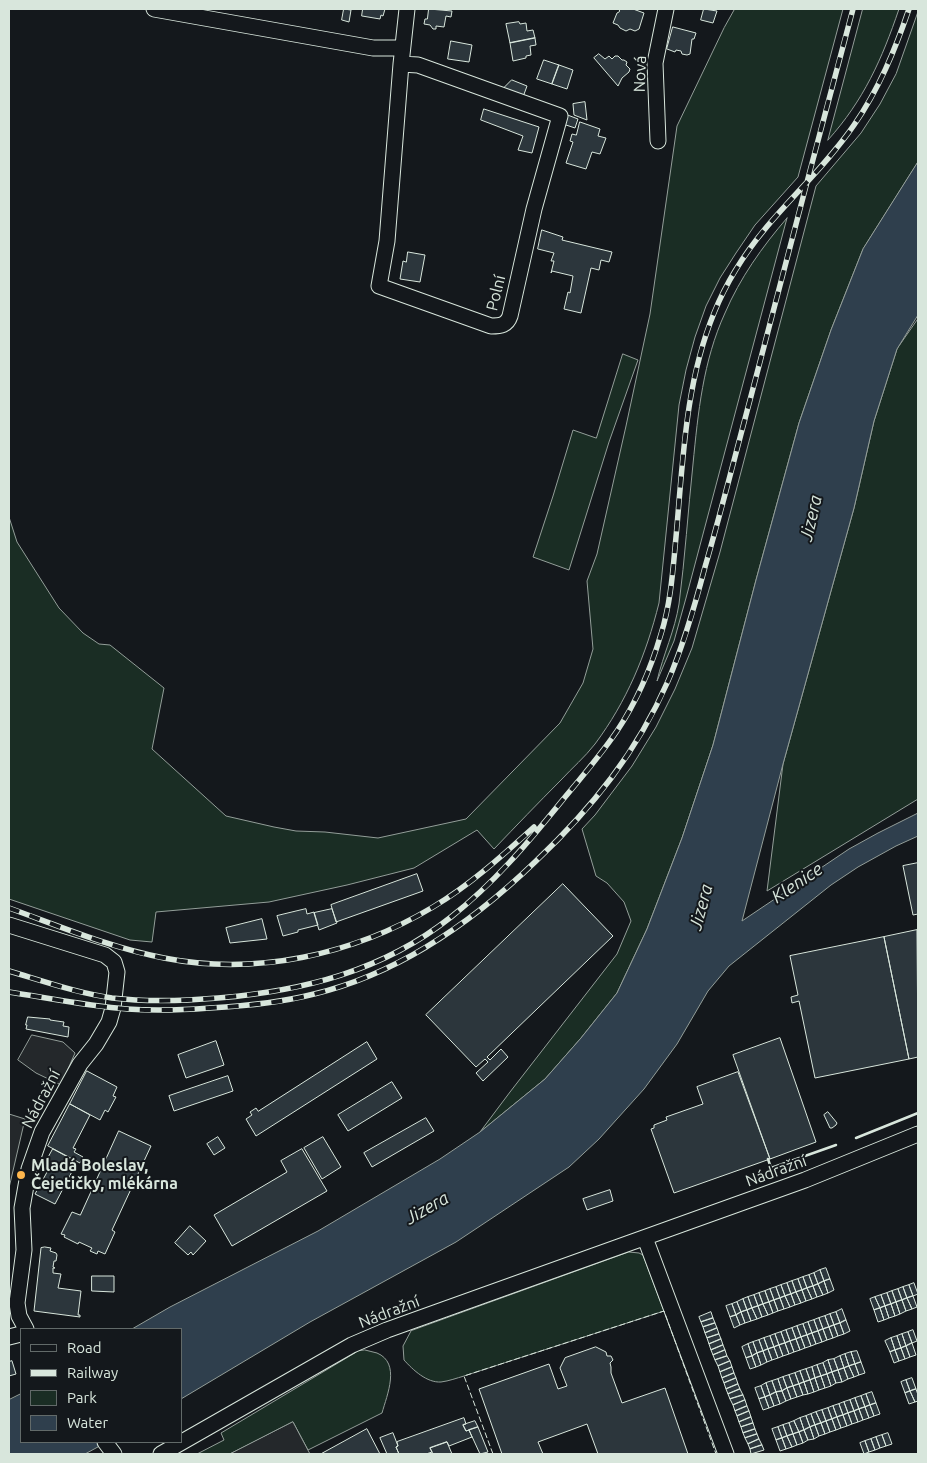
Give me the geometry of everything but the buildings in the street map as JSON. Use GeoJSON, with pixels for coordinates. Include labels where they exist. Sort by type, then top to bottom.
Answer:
{"type":"FeatureCollection","features":[{"type":"Feature","properties":{"kind":"street"},"geometry":{"type":"LineString","coordinates":[[154,9],[373,48],[402,48]]}},
{"type":"Feature","properties":{"kind":"street","name":"Polní"},"geometry":{"type":"LineString","coordinates":[[401,64],[418,66],[560,116],[534,209],[510,316],[505,324],[491,326],[379,286],[387,240],[402,48],[407,9]]}},
{"type":"Feature","properties":{"kind":"street","name":"Nová"},"geometry":{"type":"LineString","coordinates":[[658,141],[655,63],[666,9]]}},
{"type":"Feature","properties":{"kind":"street","name":"Nádražní"},"geometry":{"type":"LineString","coordinates":[[9,925],[105,955],[114,962],[117,972],[113,1008],[109,1022],[96,1044],[80,1064],[39,1140],[29,1169],[22,1213],[16,1228],[24,1250],[17,1303],[19,1316],[25,1328]]}},
{"type":"Feature","properties":{"kind":"street","name":"Nádražní"},"geometry":{"type":"LineString","coordinates":[[182,1442],[352,1345],[396,1326],[805,1180],[918,1134]]}},
{"type":"Feature","properties":{"kind":"street"},"geometry":{"type":"LineString","coordinates":[[645,1238],[726,1454]]}},
{"type":"Feature","properties":{"kind":"street","name":"Nádražní"},"geometry":{"type":"LineString","coordinates":[[161,1454],[180,1443]]}},
{"type":"Feature","properties":{"kind":"green space"},"geometry":{"type":"Polygon","coordinates":[[[735,9],[843,9],[798,177],[755,225],[736,253],[720,278],[706,306],[695,337],[679,405],[659,603],[648,641],[634,677],[617,711],[591,749],[494,849],[477,830],[414,868],[269,902],[156,912],[152,942],[130,940],[9,899],[9,517],[17,542],[59,608],[83,633],[99,644],[110,645],[164,688],[152,749],[226,816],[296,831],[378,838],[466,819],[560,723],[583,683],[593,649],[587,581],[597,554],[650,314],[677,126],[735,9]]]}},
{"type":"Feature","properties":{"kind":"green space"},"geometry":{"type":"Polygon","coordinates":[[[863,9],[899,9],[871,78],[852,110],[828,140],[863,9]]]}},
{"type":"Feature","properties":{"kind":"green space"},"geometry":{"type":"Polygon","coordinates":[[[918,12],[918,162],[863,249],[831,330],[799,423],[713,745],[682,838],[647,929],[617,993],[581,1038],[545,1079],[480,1132],[617,954],[631,921],[624,902],[607,883],[596,876],[582,829],[632,766],[656,727],[675,689],[692,648],[720,552],[816,186],[861,133],[880,104],[896,74],[918,12]]]}},
{"type":"Feature","properties":{"kind":"green space"},"geometry":{"type":"Polygon","coordinates":[[[787,218],[674,641],[657,681],[679,604],[697,426],[711,350],[725,313],[738,287],[760,252],[787,218]]]}},
{"type":"Feature","properties":{"kind":"green space"},"geometry":{"type":"Polygon","coordinates":[[[918,319],[918,799],[767,891],[783,764],[854,508],[874,421],[897,349],[918,319]]]}},
{"type":"Feature","properties":{"kind":"green space"},"geometry":{"type":"Polygon","coordinates":[[[623,354],[638,360],[609,442],[569,570],[533,557],[573,430],[596,438],[623,354]]]}},
{"type":"Feature","properties":{"kind":"green space"},"geometry":{"type":"Polygon","coordinates":[[[629,1252],[643,1255],[664,1311],[444,1382],[436,1382],[426,1378],[416,1372],[404,1360],[403,1346],[411,1331],[629,1252]]]}},
{"type":"Feature","properties":{"kind":"green space"},"geometry":{"type":"Polygon","coordinates":[[[365,1350],[377,1353],[389,1364],[389,1389],[382,1413],[308,1450],[293,1422],[230,1454],[197,1454],[224,1440],[221,1433],[358,1351],[365,1350]]]}},
{"type":"Feature","properties":{"kind":"shaded area"},"geometry":{"type":"Polygon","coordinates":[[[32,1035],[63,1042],[75,1053],[61,1085],[36,1073],[18,1060],[32,1035]]]}},
{"type":"Feature","properties":{"kind":"shaded area"},"geometry":{"type":"Polygon","coordinates":[[[9,1114],[25,1119],[9,1188],[9,1114]]]}},
{"type":"Feature","properties":{"kind":"shaded area"},"geometry":{"type":"Polygon","coordinates":[[[293,1422],[310,1454],[230,1454],[293,1422]]]}},
{"type":"Feature","properties":{"kind":"water","name":"Jizera"},"geometry":{"type":"Polygon","coordinates":[[[918,162],[918,315],[897,349],[874,421],[854,508],[783,764],[742,921],[849,849],[918,813],[918,836],[858,867],[831,885],[729,966],[708,991],[677,1044],[644,1089],[599,1139],[569,1167],[456,1242],[310,1322],[182,1398],[182,1328],[134,1328],[170,1307],[318,1231],[440,1159],[480,1132],[545,1079],[617,993],[647,929],[682,838],[713,745],[799,423],[831,330],[863,249],[918,162]]]}},
{"type":"Feature","properties":{"kind":"water"},"geometry":{"type":"Polygon","coordinates":[[[20,1394],[20,1443],[105,1443],[85,1454],[9,1454],[9,1400],[20,1394]]]}},
{"type":"Feature","properties":{"kind":"railway"},"geometry":{"type":"LineString","coordinates":[[9,992],[112,1008],[168,1010],[275,1002],[345,985],[405,959],[461,924],[512,883],[576,820],[611,778],[642,732],[668,681],[684,639],[722,505],[853,9]]}},
{"type":"Feature","properties":{"kind":"railway"},"geometry":{"type":"LineString","coordinates":[[9,971],[86,993],[138,1000],[218,998],[250,995],[311,984],[370,965],[425,936],[482,891],[523,848],[590,767],[624,720],[643,684],[653,659],[667,610],[671,586],[683,451],[691,395],[704,340],[724,291],[743,258],[758,238],[822,165],[854,125],[886,69],[909,9]]}},
{"type":"Feature","properties":{"kind":"railway"},"geometry":{"type":"LineString","coordinates":[[9,908],[105,943],[164,958],[199,963],[234,964],[303,957],[337,949],[370,938],[402,924],[433,907],[473,880],[534,827]]}},
{"type":"Feature","properties":{"kind":"fence"},"geometry":{"type":"LineString","coordinates":[[493,1454],[464,1376],[664,1311],[716,1454]]}},
{"type":"Feature","properties":{"kind":"wall"},"geometry":{"type":"LineString","coordinates":[[856,1138],[918,1113]]}},
{"type":"Feature","properties":{"kind":"wall"},"geometry":{"type":"LineString","coordinates":[[768,1159],[771,1168],[836,1145]]}},
{"type":"Feature","properties":{"kind":"place","name":"Mladá Boleslav, Čejetičky, mlékárna"},"geometry":{"type":"Point","coordinates":[21,1175]}},
{"type":"Feature","properties":{"kind":"water label","name":"Klenice"},"geometry":{"type":"Point","coordinates":[797,883]}}]}
